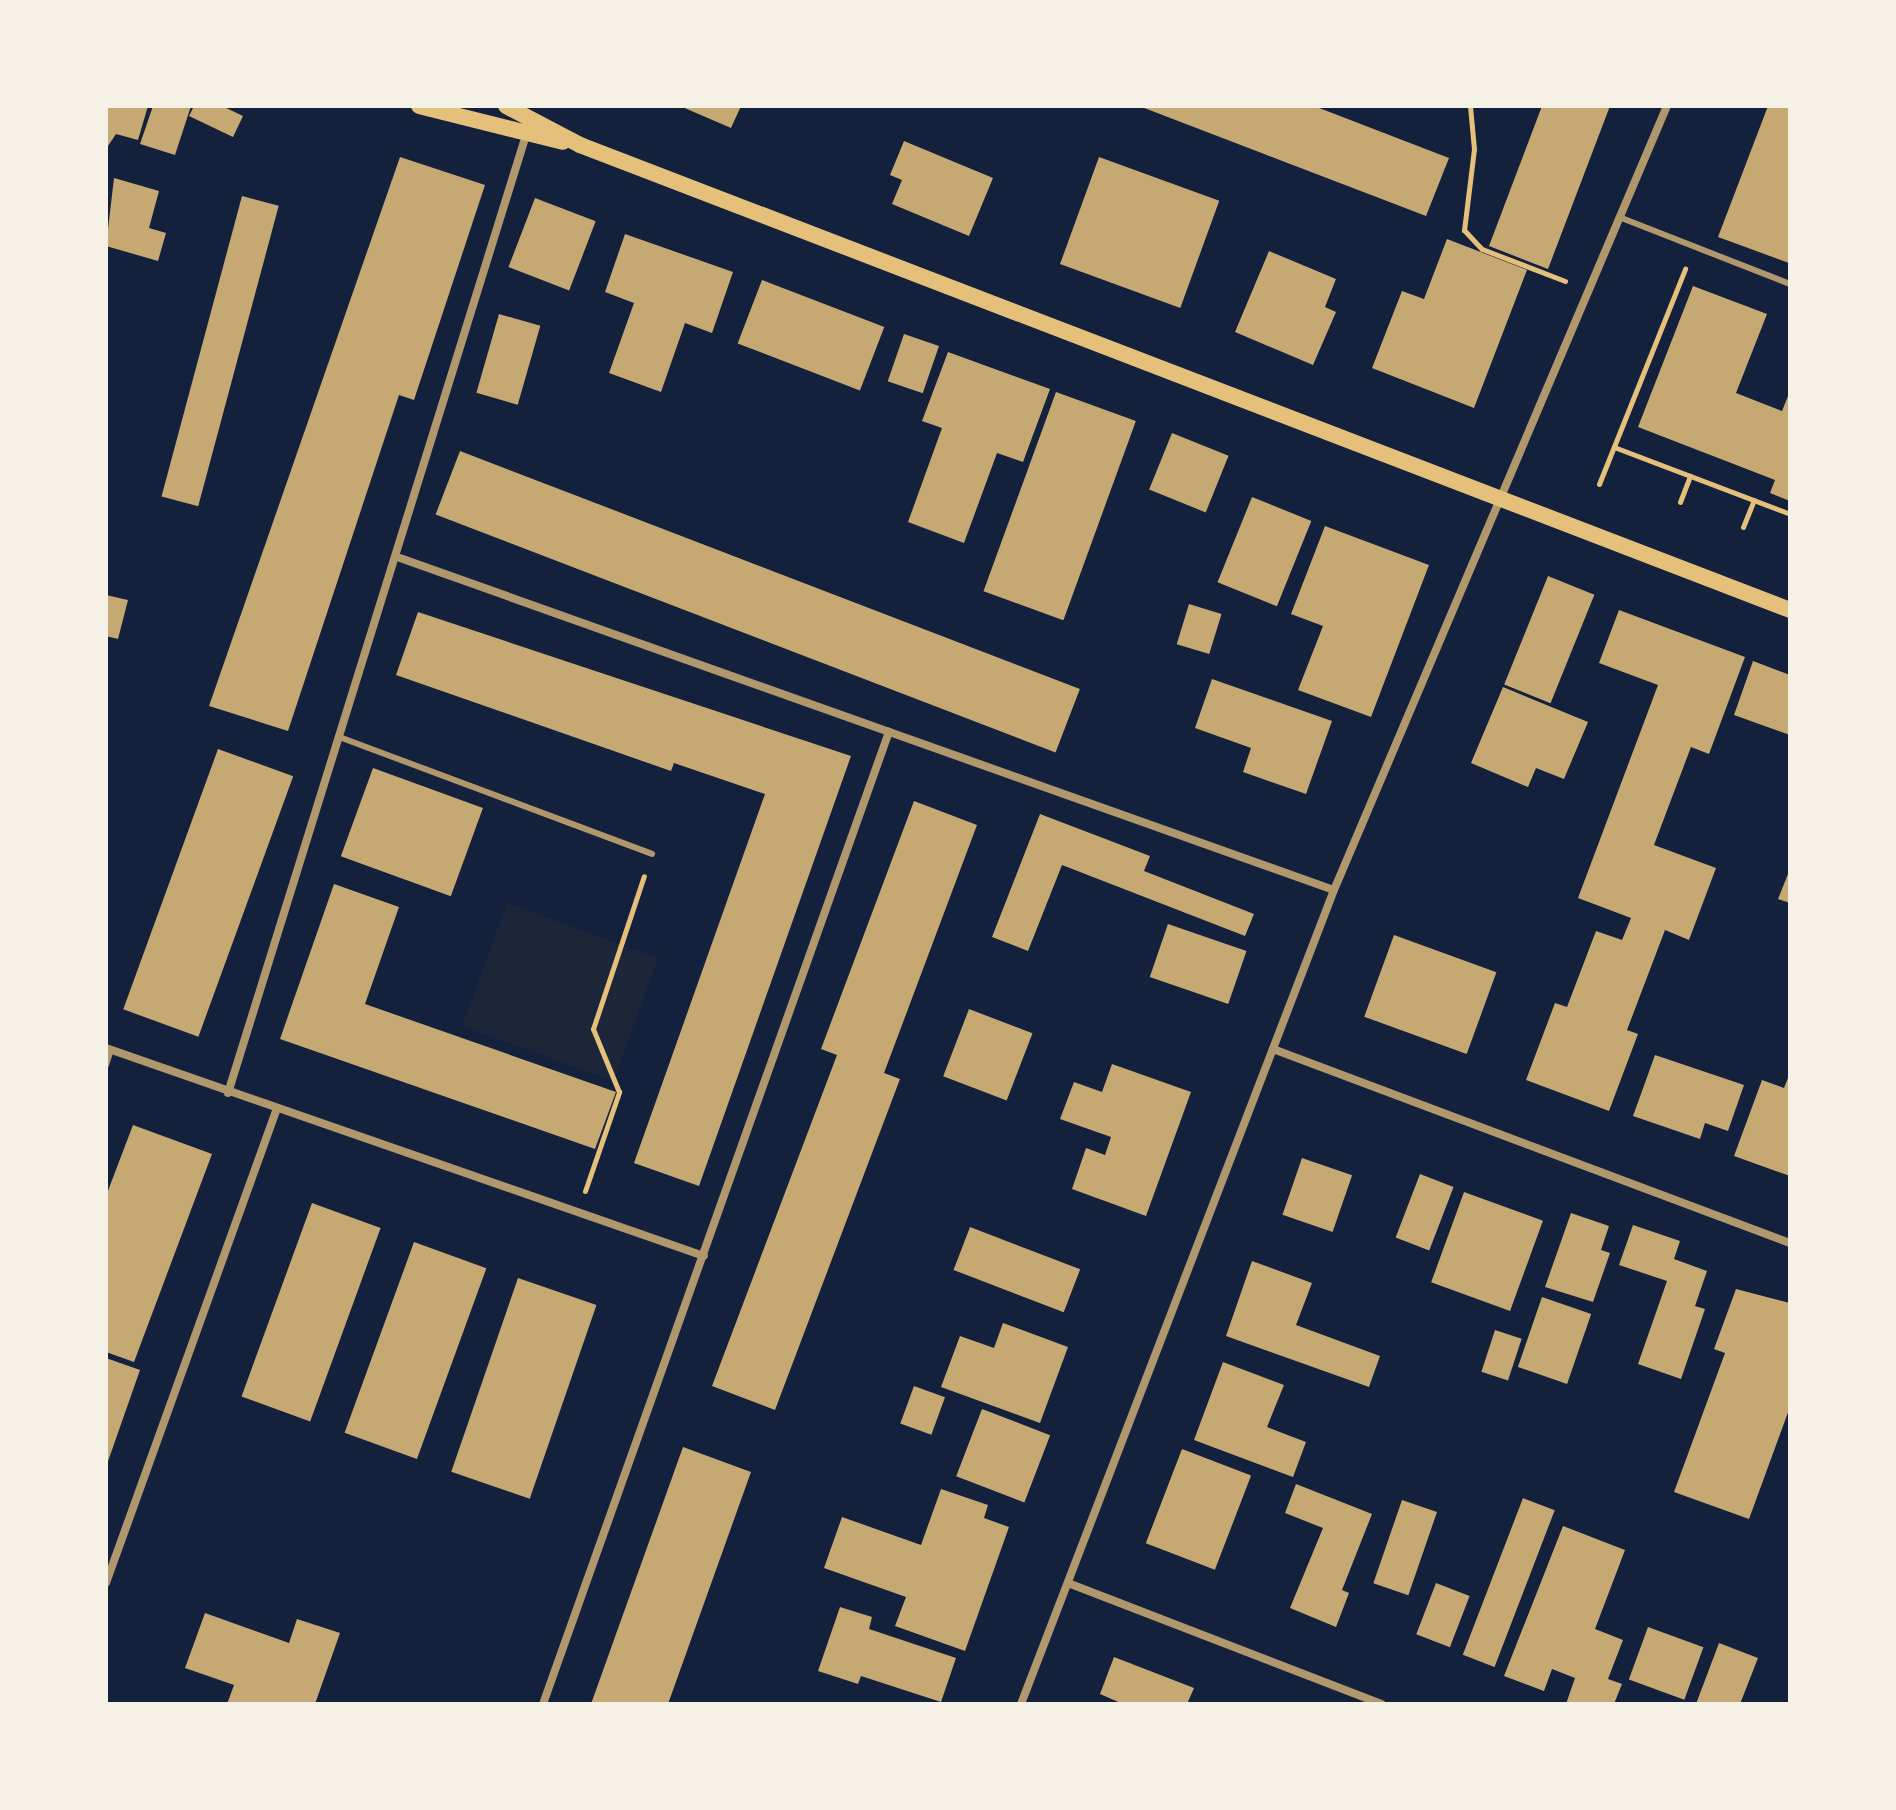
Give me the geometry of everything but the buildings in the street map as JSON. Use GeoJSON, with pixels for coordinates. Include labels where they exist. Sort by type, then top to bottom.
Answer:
{"type":"FeatureCollection","features":[{"type":"Feature","properties":{"kind":"main road"},"geometry":{"type":"LineString","coordinates":[[419,106],[526,135],[580,145]]}},
{"type":"Feature","properties":{"kind":"main road"},"geometry":{"type":"LineString","coordinates":[[506,106],[580,145],[1499,503],[1790,610]]}},
{"type":"Feature","properties":{"kind":"street"},"geometry":{"type":"LineString","coordinates":[[1021,1704],[1334,890],[1667,106]]}},
{"type":"Feature","properties":{"kind":"street"},"geometry":{"type":"LineString","coordinates":[[228,1093],[400,558],[526,135]]}},
{"type":"Feature","properties":{"kind":"street"},"geometry":{"type":"LineString","coordinates":[[400,558],[1334,890]]}},
{"type":"Feature","properties":{"kind":"street"},"geometry":{"type":"LineString","coordinates":[[543,1704],[889,732]]}},
{"type":"Feature","properties":{"kind":"street"},"geometry":{"type":"LineString","coordinates":[[109,1049],[276,1111],[704,1256]]}},
{"type":"Feature","properties":{"kind":"street"},"geometry":{"type":"LineString","coordinates":[[1273,1049],[1790,1243]]}},
{"type":"Feature","properties":{"kind":"street"},"geometry":{"type":"LineString","coordinates":[[106,1583],[276,1111]]}},
{"type":"Feature","properties":{"kind":"street"},"geometry":{"type":"LineString","coordinates":[[1068,1583],[1381,1704]]}},
{"type":"Feature","properties":{"kind":"lane"},"geometry":{"type":"LineString","coordinates":[[1619,217],[1790,284]]}},
{"type":"Feature","properties":{"kind":"lane"},"geometry":{"type":"LineString","coordinates":[[342,738],[652,854]]}},
{"type":"Feature","properties":{"kind":"lane"},"geometry":{"type":"LineString","coordinates":[[106,1065],[109,1049]]}},
{"type":"Feature","properties":{"kind":"path"},"geometry":{"type":"LineString","coordinates":[[1470,106],[1474,149],[1464,230],[1482,249],[1588,289]]}},
{"type":"Feature","properties":{"kind":"path"},"geometry":{"type":"LineString","coordinates":[[1599,484],[1694,246]]}},
{"type":"Feature","properties":{"kind":"path"},"geometry":{"type":"LineString","coordinates":[[1614,447],[1790,514]]}},
{"type":"Feature","properties":{"kind":"path"},"geometry":{"type":"LineString","coordinates":[[1680,502],[1690,476]]}},
{"type":"Feature","properties":{"kind":"path"},"geometry":{"type":"LineString","coordinates":[[1743,527],[1754,500]]}},
{"type":"Feature","properties":{"kind":"path"},"geometry":{"type":"LineString","coordinates":[[578,1211],[619,1092],[593,1029],[652,854]]}},
{"type":"Feature","properties":{"kind":"path"},"geometry":{"type":"LineString","coordinates":[[133,1704],[146,1704]]}},
{"type":"Feature","properties":{"kind":"shaded area"},"geometry":{"type":"Polygon","coordinates":[[[507,903],[658,958],[613,1081],[462,1026],[507,903]]]}}]}
